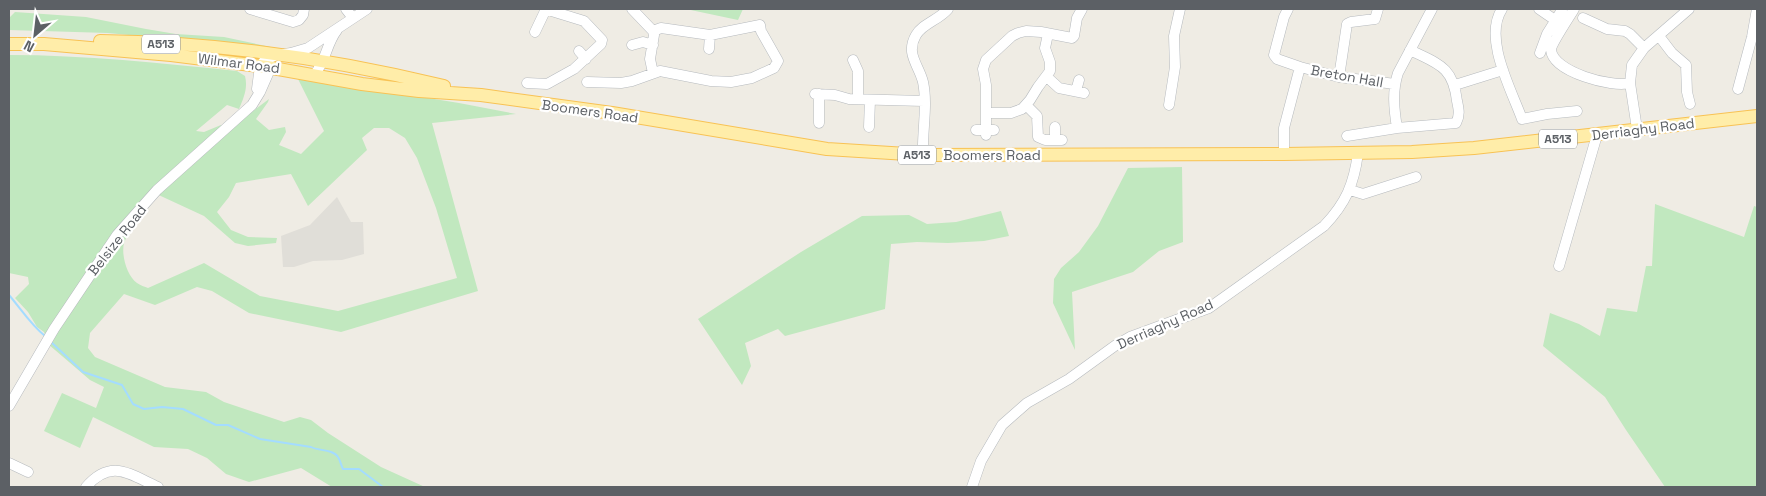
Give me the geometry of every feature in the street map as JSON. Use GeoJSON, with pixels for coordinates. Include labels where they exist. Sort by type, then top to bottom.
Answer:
{"type":"FeatureCollection","features":[{"type":"Feature","properties":{"kind":"main road","name":"Wilmar Road"},"geometry":{"type":"LineString","coordinates":[[9,44],[82,41],[152,43],[268,62]]}},
{"type":"Feature","properties":{"kind":"main road","name":"Wilmar Road"},"geometry":{"type":"LineString","coordinates":[[44,44],[318,66]]}},
{"type":"Feature","properties":{"kind":"main road","name":"Boomers Road"},"geometry":{"type":"LineString","coordinates":[[318,66],[362,84],[481,95],[612,113],[828,150],[923,155],[1358,153]]}},
{"type":"Feature","properties":{"kind":"main road","name":"Boomers Road"},"geometry":{"type":"LineString","coordinates":[[318,66],[418,80],[481,95]]}},
{"type":"Feature","properties":{"kind":"main road","name":"Derriaghy Road"},"geometry":{"type":"LineString","coordinates":[[1358,153],[1474,148],[1757,116]]}},
{"type":"Feature","properties":{"kind":"street"},"geometry":{"type":"LineString","coordinates":[[250,9],[293,22],[299,20],[303,15],[304,9]]}},
{"type":"Feature","properties":{"kind":"street"},"geometry":{"type":"LineString","coordinates":[[346,9],[353,18]]}},
{"type":"Feature","properties":{"kind":"street"},"geometry":{"type":"LineString","coordinates":[[268,62],[301,51],[367,9]]}},
{"type":"Feature","properties":{"kind":"street"},"geometry":{"type":"LineString","coordinates":[[526,83],[547,84],[574,69],[582,55],[601,44],[602,40],[584,22],[546,9],[535,32]]}},
{"type":"Feature","properties":{"kind":"street"},"geometry":{"type":"LineString","coordinates":[[632,9],[653,31],[650,59],[653,73]]}},
{"type":"Feature","properties":{"kind":"street"},"geometry":{"type":"LineString","coordinates":[[923,155],[924,101],[922,79],[912,55],[912,43],[921,29],[939,18],[948,9]]}},
{"type":"Feature","properties":{"kind":"street"},"geometry":{"type":"LineString","coordinates":[[986,131],[986,85],[983,69],[986,60],[1012,36],[1018,33],[1026,31],[1072,38],[1077,18],[1082,9]]}},
{"type":"Feature","properties":{"kind":"street"},"geometry":{"type":"LineString","coordinates":[[1167,100],[1175,67],[1174,36],[1180,9]]}},
{"type":"Feature","properties":{"kind":"street","name":"Breton Hall"},"geometry":{"type":"LineString","coordinates":[[1288,9],[1274,55],[1277,59],[1340,77],[1394,84]]}},
{"type":"Feature","properties":{"kind":"street"},"geometry":{"type":"LineString","coordinates":[[1340,77],[1348,24],[1375,19],[1378,9]]}},
{"type":"Feature","properties":{"kind":"street"},"geometry":{"type":"LineString","coordinates":[[1397,128],[1394,110],[1394,84],[1432,9]]}},
{"type":"Feature","properties":{"kind":"street"},"geometry":{"type":"LineString","coordinates":[[1502,9],[1496,20],[1494,33],[1503,70],[1522,120],[1574,108]]}},
{"type":"Feature","properties":{"kind":"street"},"geometry":{"type":"LineString","coordinates":[[1539,9],[1555,20]]}},
{"type":"Feature","properties":{"kind":"street"},"geometry":{"type":"LineString","coordinates":[[1574,9],[1552,46],[1552,53],[1558,61],[1575,73],[1617,84],[1630,83]]}},
{"type":"Feature","properties":{"kind":"street"},"geometry":{"type":"LineString","coordinates":[[1637,129],[1630,83],[1632,65],[1644,48],[1689,9]]}},
{"type":"Feature","properties":{"kind":"street"},"geometry":{"type":"LineString","coordinates":[[1738,89],[1754,38],[1757,9]]}},
{"type":"Feature","properties":{"kind":"street"},"geometry":{"type":"LineString","coordinates":[[1540,53],[1547,34],[1562,10]]}},
{"type":"Feature","properties":{"kind":"street"},"geometry":{"type":"LineString","coordinates":[[1582,18],[1607,30],[1625,31],[1644,48]]}},
{"type":"Feature","properties":{"kind":"street"},"geometry":{"type":"LineString","coordinates":[[587,82],[632,81],[660,72],[710,81],[731,82],[752,78],[774,68],[778,61],[761,31],[760,25],[710,35],[661,28],[653,31]]}},
{"type":"Feature","properties":{"kind":"street"},"geometry":{"type":"LineString","coordinates":[[318,66],[333,35],[341,26]]}},
{"type":"Feature","properties":{"kind":"street"},"geometry":{"type":"LineString","coordinates":[[986,112],[1011,114],[1026,105],[1050,71],[1050,62],[1045,48],[1048,34]]}},
{"type":"Feature","properties":{"kind":"street"},"geometry":{"type":"LineString","coordinates":[[710,35],[710,49]]}},
{"type":"Feature","properties":{"kind":"street"},"geometry":{"type":"LineString","coordinates":[[1659,36],[1672,53],[1686,65],[1686,92],[1690,104]]}},
{"type":"Feature","properties":{"kind":"street"},"geometry":{"type":"LineString","coordinates":[[318,66],[314,48],[319,41]]}},
{"type":"Feature","properties":{"kind":"street"},"geometry":{"type":"LineString","coordinates":[[632,45],[643,42],[653,45]]}},
{"type":"Feature","properties":{"kind":"street"},"geometry":{"type":"LineString","coordinates":[[1348,133],[1456,123],[1460,117],[1455,86],[1450,75],[1443,68],[1410,50]]}},
{"type":"Feature","properties":{"kind":"street"},"geometry":{"type":"LineString","coordinates":[[853,60],[858,71],[858,99]]}},
{"type":"Feature","properties":{"kind":"street","name":"Belsize Road"},"geometry":{"type":"LineString","coordinates":[[9,406],[43,346],[97,262],[123,228],[157,190],[244,114],[256,99],[268,62]]}},
{"type":"Feature","properties":{"kind":"street","name":"Breton Hall"},"geometry":{"type":"LineString","coordinates":[[1284,154],[1284,128],[1300,66]]}},
{"type":"Feature","properties":{"kind":"street"},"geometry":{"type":"LineString","coordinates":[[1455,86],[1503,70]]}},
{"type":"Feature","properties":{"kind":"street"},"geometry":{"type":"LineString","coordinates":[[1047,77],[1056,86],[1080,92],[1078,80]]}},
{"type":"Feature","properties":{"kind":"street"},"geometry":{"type":"LineString","coordinates":[[822,116],[817,94],[870,100],[924,101]]}},
{"type":"Feature","properties":{"kind":"street"},"geometry":{"type":"LineString","coordinates":[[869,127],[870,100]]}},
{"type":"Feature","properties":{"kind":"street"},"geometry":{"type":"LineString","coordinates":[[1026,105],[1037,116],[1038,137],[1045,140],[1058,140],[1055,127]]}},
{"type":"Feature","properties":{"kind":"street"},"geometry":{"type":"LineString","coordinates":[[1559,266],[1597,135]]}},
{"type":"Feature","properties":{"kind":"street","name":"Derriaghy Road"},"geometry":{"type":"LineString","coordinates":[[972,487],[981,461],[992,440],[1002,425],[1013,414],[1038,396],[1083,370],[1123,341],[1209,308],[1324,226],[1337,212],[1350,190],[1356,171],[1358,153]]}},
{"type":"Feature","properties":{"kind":"street"},"geometry":{"type":"LineString","coordinates":[[1350,190],[1364,194],[1412,175]]}},
{"type":"Feature","properties":{"kind":"street"},"geometry":{"type":"LineString","coordinates":[[9,463],[28,472]]}},
{"type":"Feature","properties":{"kind":"street"},"geometry":{"type":"LineString","coordinates":[[86,487],[103,472],[114,470],[126,472],[158,487]]}},
{"type":"Feature","properties":{"kind":"shaded area"},"geometry":{"type":"Polygon","coordinates":[[[337,197],[351,222],[363,222],[364,254],[342,260],[313,261],[294,267],[283,267],[281,236],[310,225],[337,197]]]}},
{"type":"Feature","properties":{"kind":"green space"},"geometry":{"type":"Polygon","coordinates":[[[686,9],[743,9],[738,20],[686,9]]]}},
{"type":"Feature","properties":{"kind":"green space"},"geometry":{"type":"Polygon","coordinates":[[[15,12],[86,17],[176,34],[224,37],[285,50],[108,33],[9,30],[9,18],[15,12]]]}},
{"type":"Feature","properties":{"kind":"green space"},"geometry":{"type":"Polygon","coordinates":[[[9,55],[152,62],[237,71],[245,76],[246,85],[239,109],[227,105],[196,131],[204,132],[221,125],[230,128],[269,99],[256,119],[269,130],[285,127],[286,132],[279,145],[301,154],[324,131],[297,77],[516,114],[432,123],[478,291],[341,332],[249,313],[212,291],[197,287],[155,305],[124,294],[90,333],[88,348],[95,357],[165,387],[206,392],[224,402],[284,422],[300,417],[311,420],[381,467],[425,487],[332,487],[301,468],[249,482],[226,474],[207,458],[188,449],[154,447],[93,417],[80,448],[44,431],[62,393],[96,408],[104,387],[90,380],[48,344],[44,332],[37,327],[28,312],[15,298],[29,284],[28,277],[9,273],[9,55]],[[374,128],[362,138],[367,150],[308,206],[291,174],[236,183],[229,197],[217,212],[231,230],[248,237],[277,238],[276,243],[248,246],[235,243],[204,216],[150,191],[143,199],[145,214],[124,243],[124,259],[130,275],[137,283],[148,288],[204,263],[260,296],[338,311],[457,278],[436,208],[417,158],[405,138],[389,128],[374,128]]]}},
{"type":"Feature","properties":{"kind":"green space"},"geometry":{"type":"Polygon","coordinates":[[[1182,167],[1183,242],[1159,251],[1133,272],[1072,292],[1075,350],[1053,303],[1054,279],[1061,268],[1079,252],[1098,226],[1128,168],[1182,167]]]}},
{"type":"Feature","properties":{"kind":"green space"},"geometry":{"type":"Polygon","coordinates":[[[1655,204],[1744,237],[1754,206],[1757,207],[1757,487],[1665,487],[1605,397],[1543,346],[1550,313],[1579,324],[1600,336],[1607,308],[1637,312],[1646,266],[1652,266],[1655,204]]]}},
{"type":"Feature","properties":{"kind":"green space"},"geometry":{"type":"Polygon","coordinates":[[[1001,211],[1009,236],[984,241],[891,244],[885,309],[785,336],[778,329],[745,343],[751,366],[742,385],[698,319],[801,252],[862,216],[909,215],[927,224],[956,222],[1001,211]]]}},
{"type":"Feature","properties":{"kind":"waterway"},"geometry":{"type":"LineString","coordinates":[[9,295],[45,336]]}},
{"type":"Feature","properties":{"kind":"waterway"},"geometry":{"type":"LineString","coordinates":[[50,341],[83,372],[122,385],[133,404],[144,409],[162,407],[183,409],[216,425],[228,425],[260,439],[329,451],[336,454],[343,469],[359,469],[383,487]]}}]}
